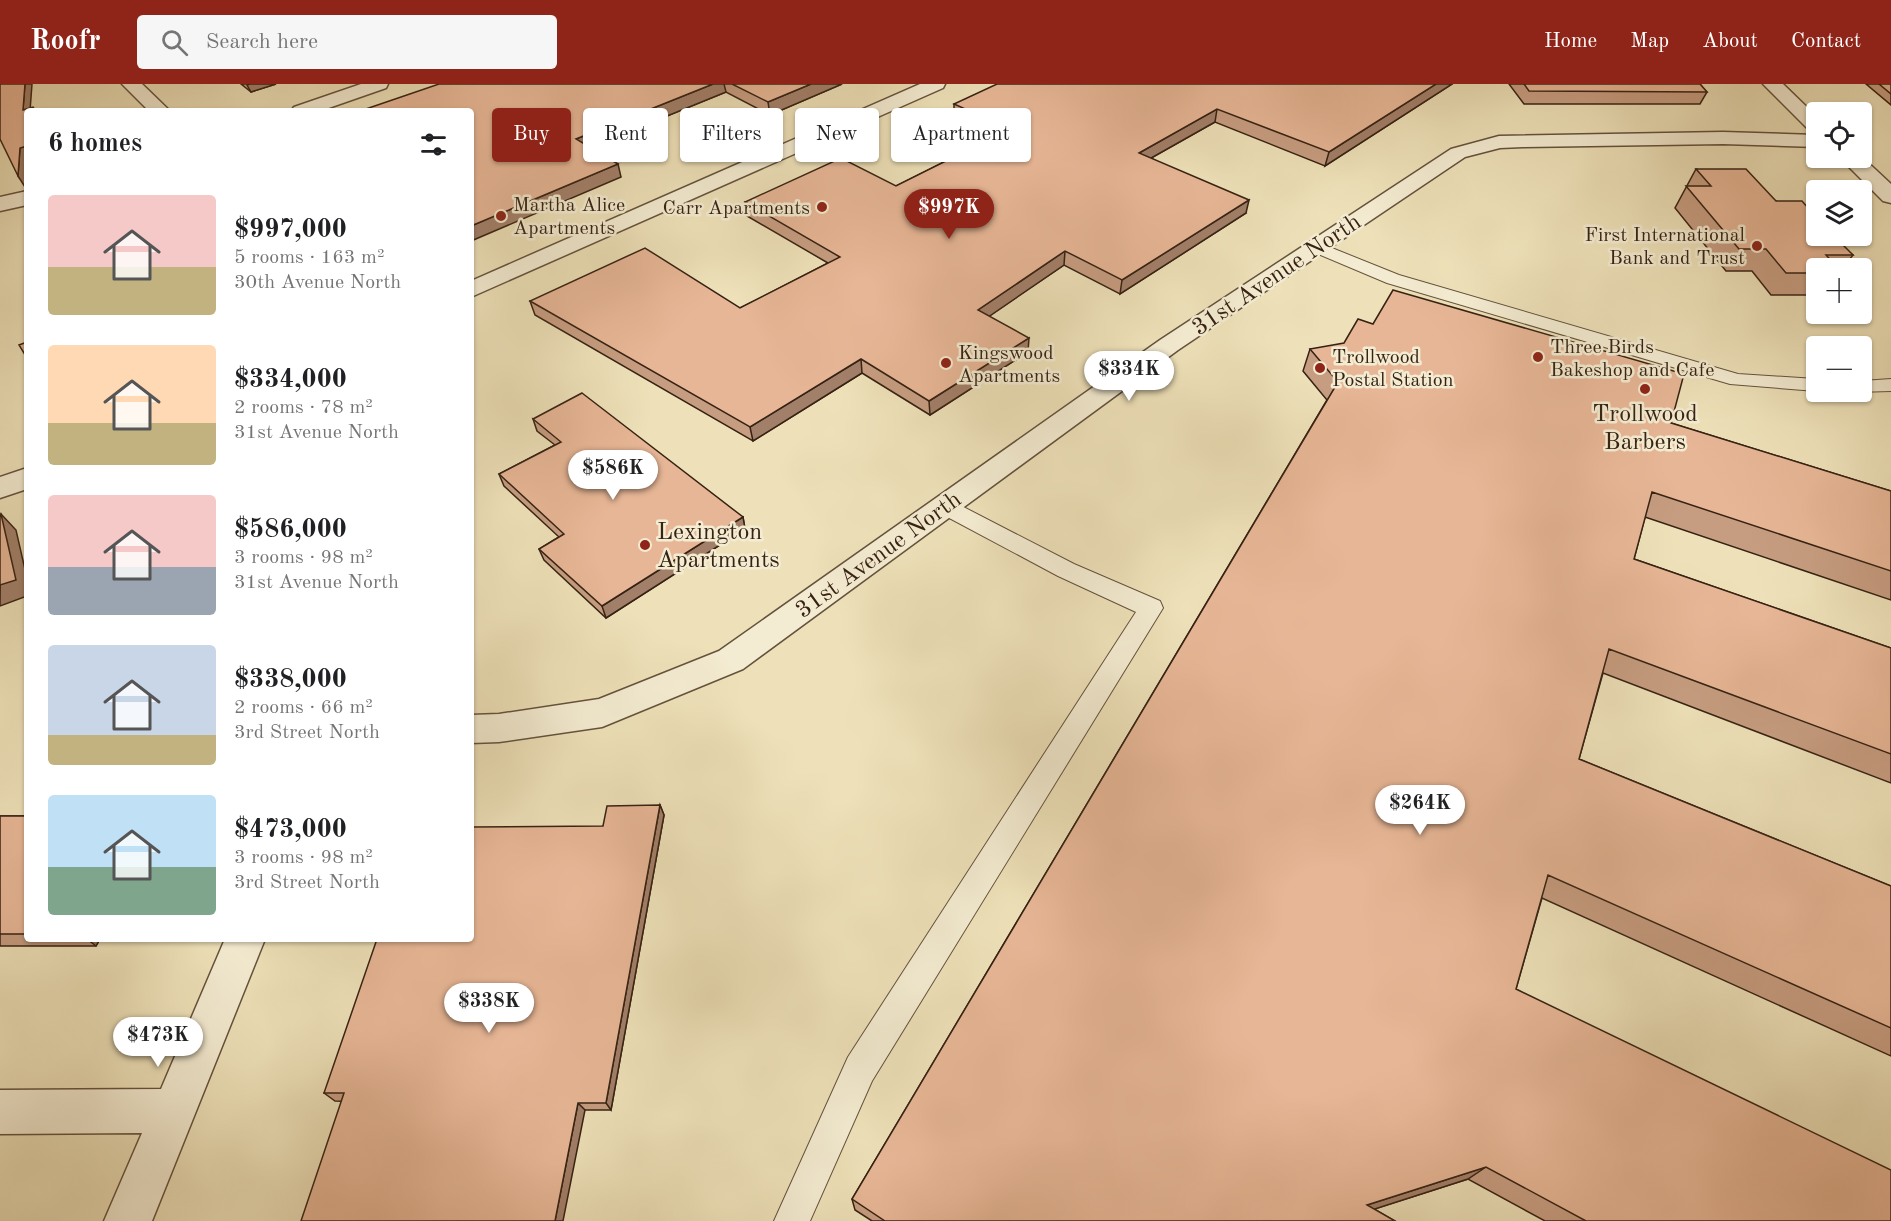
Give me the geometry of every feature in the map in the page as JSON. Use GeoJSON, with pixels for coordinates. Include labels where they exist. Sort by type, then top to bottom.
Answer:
{"type":"FeatureCollection","features":[{"type":"Feature","properties":{"kind":"street"},"geometry":{"type":"LineString","coordinates":[[131,84],[157,108]]}},
{"type":"Feature","properties":{"kind":"street"},"geometry":{"type":"LineString","coordinates":[[310,108],[379,84]]}},
{"type":"Feature","properties":{"kind":"street"},"geometry":{"type":"LineString","coordinates":[[474,289],[936,84]]}},
{"type":"Feature","properties":{"kind":"street"},"geometry":{"type":"LineString","coordinates":[[1772,84],[1806,116]]}},
{"type":"Feature","properties":{"kind":"street","name":"31st Avenue North"},"geometry":{"type":"LineString","coordinates":[[474,729],[499,728],[602,713],[731,660],[1169,345],[1458,153],[1499,142],[1723,138],[1806,141]]}},
{"type":"Feature","properties":{"kind":"street"},"geometry":{"type":"LineString","coordinates":[[1861,168],[1891,196]]}},
{"type":"Feature","properties":{"kind":"street"},"geometry":{"type":"LineString","coordinates":[[0,204],[24,199]]}},
{"type":"Feature","properties":{"kind":"street"},"geometry":{"type":"LineString","coordinates":[[0,488],[24,479]]}},
{"type":"Feature","properties":{"kind":"street"},"geometry":{"type":"LineString","coordinates":[[128,1221],[244,942]]}},
{"type":"Feature","properties":{"kind":"street"},"geometry":{"type":"LineString","coordinates":[[0,1112],[174,1111]]}},
{"type":"Feature","properties":{"kind":"lane"},"geometry":{"type":"LineString","coordinates":[[1317,247],[1393,279],[1737,380],[1806,384]]}},
{"type":"Feature","properties":{"kind":"lane"},"geometry":{"type":"LineString","coordinates":[[1872,386],[1891,385]]}},
{"type":"Feature","properties":{"kind":"lane"},"geometry":{"type":"LineString","coordinates":[[792,1221],[860,1069],[1151,608],[1066,570],[946,506]]}},
{"type":"Feature","properties":{"kind":"building"},"geometry":{"type":"Polygon","coordinates":[[[0,84],[25,84],[24,147],[20,148],[18,176],[0,139],[0,84]]]}},
{"type":"Feature","properties":{"kind":"building"},"geometry":{"type":"Polygon","coordinates":[[[439,84],[713,84],[653,108],[583,108],[583,136],[576,139],[583,143],[583,162],[615,162],[618,164],[474,225],[474,108],[369,108],[439,84]]]}},
{"type":"Feature","properties":{"kind":"building"},"geometry":{"type":"Polygon","coordinates":[[[732,84],[811,84],[768,102],[732,84]]]}},
{"type":"Feature","properties":{"kind":"building"},"geometry":{"type":"Polygon","coordinates":[[[997,84],[1436,84],[1329,152],[1217,109],[1139,153],[1249,200],[1122,280],[1065,251],[978,310],[1029,338],[929,401],[861,359],[750,427],[530,301],[645,248],[740,308],[840,257],[745,202],[832,162],[849,162],[896,186],[944,162],[1031,162],[1031,108],[963,108],[954,104],[997,84]]]}},
{"type":"Feature","properties":{"kind":"building"},"geometry":{"type":"Polygon","coordinates":[[[1524,84],[1700,84],[1707,92],[1529,91],[1524,84]]]}},
{"type":"Feature","properties":{"kind":"building"},"geometry":{"type":"Polygon","coordinates":[[[1879,84],[1891,84],[1891,94],[1879,84]]]}},
{"type":"Feature","properties":{"kind":"building"},"geometry":{"type":"Polygon","coordinates":[[[1696,169],[1746,169],[1776,201],[1802,201],[1806,206],[1806,246],[1844,246],[1853,255],[1806,258],[1806,273],[1786,273],[1766,249],[1739,249],[1686,186],[1711,186],[1696,169]]]}},
{"type":"Feature","properties":{"kind":"building"},"geometry":{"type":"Polygon","coordinates":[[[1393,290],[1684,374],[1671,423],[1891,491],[1891,571],[1652,492],[1634,559],[1891,648],[1891,754],[1609,649],[1579,759],[1891,886],[1891,1028],[1548,875],[1516,989],[1891,1170],[1891,1221],[1586,1221],[1486,1167],[1367,1205],[1395,1221],[885,1221],[852,1199],[1338,382],[1310,349],[1344,343],[1358,319],[1373,324],[1393,290]]]}},
{"type":"Feature","properties":{"kind":"building"},"geometry":{"type":"Polygon","coordinates":[[[24,343],[24,353],[19,345],[24,343]]]}},
{"type":"Feature","properties":{"kind":"building"},"geometry":{"type":"Polygon","coordinates":[[[582,393],[743,517],[602,606],[539,549],[564,534],[499,474],[561,442],[533,419],[582,393]]]}},
{"type":"Feature","properties":{"kind":"building"},"geometry":{"type":"Polygon","coordinates":[[[0,515],[16,580],[0,585],[0,515]]]}},
{"type":"Feature","properties":{"kind":"building"},"geometry":{"type":"Polygon","coordinates":[[[660,805],[606,1103],[578,1103],[555,1221],[301,1221],[344,1093],[324,1093],[376,942],[474,942],[474,827],[603,826],[607,806],[660,805]]]}},
{"type":"Feature","properties":{"kind":"building"},"geometry":{"type":"Polygon","coordinates":[[[0,816],[24,816],[24,934],[0,934],[0,816]]]}},
{"type":"Feature","properties":{"kind":"place","name":"Carr Apartments"},"geometry":{"type":"Point","coordinates":[822,207]}},
{"type":"Feature","properties":{"kind":"place","name":"Martha Alice Apartments"},"geometry":{"type":"Point","coordinates":[501,216]}},
{"type":"Feature","properties":{"kind":"place","name":"First International Bank and Trust"},"geometry":{"type":"Point","coordinates":[1757,246]}},
{"type":"Feature","properties":{"kind":"place","name":"Three Birds Bakeshop and Cafe"},"geometry":{"type":"Point","coordinates":[1538,357]}},
{"type":"Feature","properties":{"kind":"place","name":"Kingswood Apartments"},"geometry":{"type":"Point","coordinates":[946,363]}},
{"type":"Feature","properties":{"kind":"place","name":"Trollwood Postal Station"},"geometry":{"type":"Point","coordinates":[1320,368]}},
{"type":"Feature","properties":{"kind":"place","name":"Trollwood Barbers"},"geometry":{"type":"Point","coordinates":[1645,389]}},
{"type":"Feature","properties":{"kind":"place","name":"Lexington Apartments"},"geometry":{"type":"Point","coordinates":[645,545]}}]}
